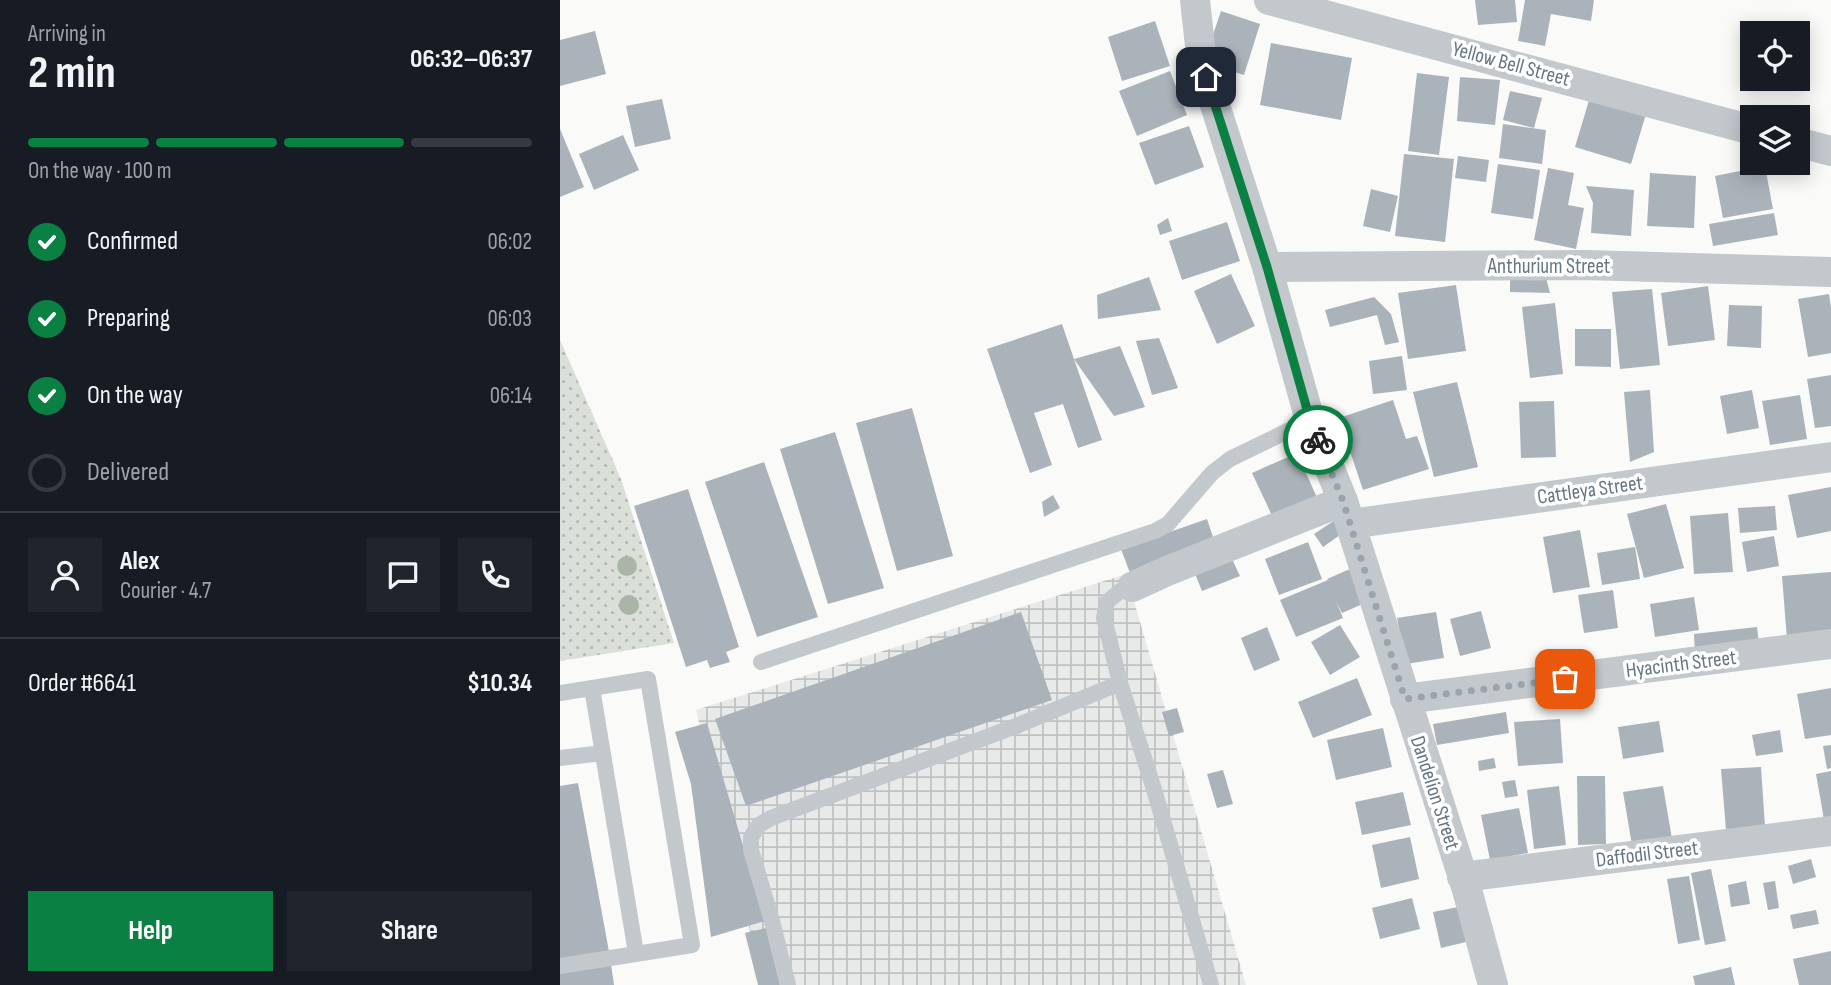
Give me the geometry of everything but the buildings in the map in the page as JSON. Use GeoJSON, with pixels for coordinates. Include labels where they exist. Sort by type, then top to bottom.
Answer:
{"type":"FeatureCollection","features":[{"type":"Feature","properties":{"kind":"street","name":"Dandelion Street"},"geometry":{"type":"LineString","coordinates":[[1195,0],[1200,55],[1206,77],[1267,267],[1310,420],[1347,512],[1462,877],[1493,985]]}},
{"type":"Feature","properties":{"kind":"street","name":"Yellow Bell Street"},"geometry":{"type":"LineString","coordinates":[[1269,0],[1740,127]]}},
{"type":"Feature","properties":{"kind":"street"},"geometry":{"type":"LineString","coordinates":[[1810,146],[1831,152]]}},
{"type":"Feature","properties":{"kind":"street","name":"Anthurium Street"},"geometry":{"type":"LineString","coordinates":[[1267,267],[1585,265],[1831,272]]}},
{"type":"Feature","properties":{"kind":"street","name":"Cattleya Street"},"geometry":{"type":"LineString","coordinates":[[1132,586],[1167,571],[1347,512],[1831,457]]}},
{"type":"Feature","properties":{"kind":"street","name":"Hyacinth Street"},"geometry":{"type":"LineString","coordinates":[[1405,699],[1831,644]]}},
{"type":"Feature","properties":{"kind":"street","name":"Daffodil Street"},"geometry":{"type":"LineString","coordinates":[[1462,877],[1831,831]]}},
{"type":"Feature","properties":{"kind":"lane"},"geometry":{"type":"LineString","coordinates":[[761,662],[1155,531],[1168,524],[1212,473],[1230,459],[1310,420]]}},
{"type":"Feature","properties":{"kind":"lane"},"geometry":{"type":"LineString","coordinates":[[1132,586],[1120,590],[1107,602],[1104,618],[1120,683],[1211,985]]}},
{"type":"Feature","properties":{"kind":"lane"},"geometry":{"type":"LineString","coordinates":[[560,693],[648,679],[692,944],[560,965]]}},
{"type":"Feature","properties":{"kind":"lane"},"geometry":{"type":"LineString","coordinates":[[788,985],[751,850],[751,837],[759,825],[771,818],[1016,726],[1120,683]]}},
{"type":"Feature","properties":{"kind":"lane"},"geometry":{"type":"LineString","coordinates":[[592,688],[636,953]]}},
{"type":"Feature","properties":{"kind":"lane"},"geometry":{"type":"LineString","coordinates":[[560,758],[603,753]]}},
{"type":"Feature","properties":{"kind":"shaded area"},"geometry":{"type":"Polygon","coordinates":[[[560,340],[621,479],[674,643],[560,661],[560,340]]]}},
{"type":"Feature","properties":{"kind":"shaded area"},"geometry":{"type":"Polygon","coordinates":[[[1126,574],[1246,985],[763,985],[696,710],[1126,574]]]}},
{"type":"Feature","properties":{"kind":"way so far"},"geometry":{"type":"LineString","coordinates":[[1318,440],[1343,501],[1405,699],[1565,679]]}},
{"type":"Feature","properties":{"kind":"route"},"geometry":{"type":"LineString","coordinates":[[1206,77],[1267,267],[1318,440]]}}]}
